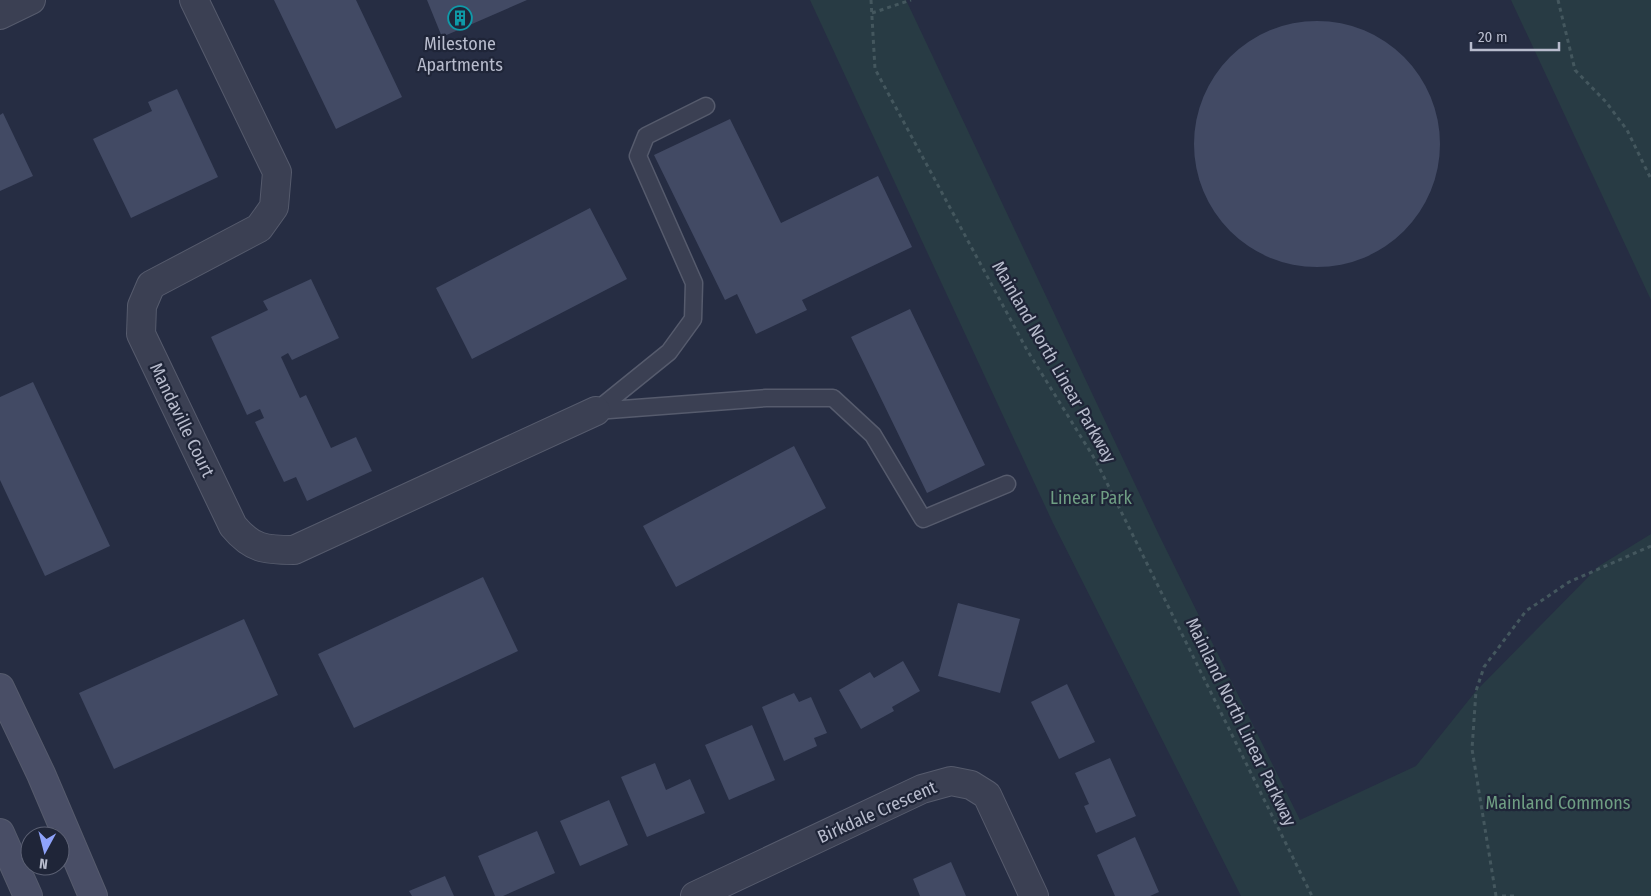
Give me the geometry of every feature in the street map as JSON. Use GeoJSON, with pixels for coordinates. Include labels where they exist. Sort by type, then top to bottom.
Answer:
{"type":"FeatureCollection","features":[{"type":"Feature","properties":{"kind":"main road"},"geometry":{"type":"LineString","coordinates":[[0,688],[42,774],[93,896]]}},
{"type":"Feature","properties":{"kind":"main road"},"geometry":{"type":"LineString","coordinates":[[0,834],[28,896]]}},
{"type":"Feature","properties":{"kind":"street"},"geometry":{"type":"LineString","coordinates":[[0,15],[32,0]]}},
{"type":"Feature","properties":{"kind":"street","name":"Mandaville Court"},"geometry":{"type":"LineString","coordinates":[[194,0],[277,172],[277,189],[274,207],[260,228],[151,285],[142,306],[141,334],[233,526],[246,540],[266,550],[294,550],[596,411]]}},
{"type":"Feature","properties":{"kind":"street","name":"Birkdale Crescent"},"geometry":{"type":"LineString","coordinates":[[695,896],[922,788],[951,781],[971,785],[988,795],[1034,896]]}},
{"type":"Feature","properties":{"kind":"lane"},"geometry":{"type":"LineString","coordinates":[[596,411],[669,352],[693,319],[694,283],[638,156],[646,136],[706,106]]}},
{"type":"Feature","properties":{"kind":"lane"},"geometry":{"type":"LineString","coordinates":[[596,411],[766,398],[834,398],[873,435],[923,519],[1007,484]]}},
{"type":"Feature","properties":{"kind":"path","name":"Mainland North Linear Parkway"},"geometry":{"type":"LineString","coordinates":[[871,0],[875,69],[1027,350],[1096,461],[1312,896]]}},
{"type":"Feature","properties":{"kind":"path"},"geometry":{"type":"LineString","coordinates":[[872,13],[911,0]]}},
{"type":"Feature","properties":{"kind":"path"},"geometry":{"type":"LineString","coordinates":[[1558,0],[1575,70],[1606,102],[1627,130],[1651,179]]}},
{"type":"Feature","properties":{"kind":"path"},"geometry":{"type":"LineString","coordinates":[[1496,896],[1472,750],[1476,691],[1484,667],[1526,611],[1569,582],[1651,546]]}},
{"type":"Feature","properties":{"kind":"path"},"geometry":{"type":"LineString","coordinates":[[1502,896],[1516,896]]}},
{"type":"Feature","properties":{"kind":"green space"},"geometry":{"type":"Polygon","coordinates":[[[810,0],[906,0],[1159,535],[1300,820],[1416,766],[1476,691],[1599,566],[1651,534],[1651,896],[1241,896],[1053,523],[810,0]]]}},
{"type":"Feature","properties":{"kind":"green space"},"geometry":{"type":"Polygon","coordinates":[[[1511,0],[1651,0],[1651,300],[1511,0]]]}},
{"type":"Feature","properties":{"kind":"building"},"geometry":{"type":"Polygon","coordinates":[[[274,0],[356,0],[402,97],[336,129],[274,0]]]}},
{"type":"Feature","properties":{"kind":"building","name":"Milestone Apartments"},"geometry":{"type":"Polygon","coordinates":[[[427,0],[527,0],[442,37],[427,0]]]}},
{"type":"Feature","properties":{"kind":"building"},"geometry":{"type":"Polygon","coordinates":[[[1317,21],[1341,24],[1364,31],[1385,42],[1404,57],[1419,76],[1430,97],[1437,120],[1440,144],[1437,168],[1430,191],[1419,212],[1404,231],[1385,246],[1364,257],[1341,264],[1317,267],[1293,264],[1270,257],[1249,246],[1230,231],[1215,212],[1204,191],[1197,168],[1194,144],[1197,120],[1204,97],[1215,76],[1230,57],[1249,42],[1270,31],[1293,24],[1317,21]]]}},
{"type":"Feature","properties":{"kind":"building"},"geometry":{"type":"Polygon","coordinates":[[[177,89],[218,177],[131,218],[93,139],[152,111],[148,102],[177,89]]]}},
{"type":"Feature","properties":{"kind":"building"},"geometry":{"type":"Polygon","coordinates":[[[3,113],[33,176],[0,191],[0,115],[3,113]]]}},
{"type":"Feature","properties":{"kind":"building"},"geometry":{"type":"Polygon","coordinates":[[[730,119],[781,223],[878,176],[912,247],[802,300],[807,310],[756,334],[737,294],[725,300],[654,155],[730,119]]]}},
{"type":"Feature","properties":{"kind":"building"},"geometry":{"type":"Polygon","coordinates":[[[590,208],[627,279],[472,359],[436,288],[590,208]]]}},
{"type":"Feature","properties":{"kind":"building"},"geometry":{"type":"Polygon","coordinates":[[[311,279],[339,338],[292,360],[288,353],[281,357],[300,398],[306,395],[331,448],[356,437],[372,471],[307,501],[296,477],[284,482],[255,422],[264,418],[260,409],[247,415],[211,337],[268,310],[263,301],[311,279]]]}},
{"type":"Feature","properties":{"kind":"building"},"geometry":{"type":"Polygon","coordinates":[[[910,309],[985,465],[927,493],[851,337],[910,309]]]}},
{"type":"Feature","properties":{"kind":"building"},"geometry":{"type":"Polygon","coordinates":[[[33,382],[110,546],[45,576],[0,480],[0,397],[33,382]]]}},
{"type":"Feature","properties":{"kind":"building"},"geometry":{"type":"Polygon","coordinates":[[[794,446],[826,508],[676,587],[643,526],[794,446]]]}},
{"type":"Feature","properties":{"kind":"building"},"geometry":{"type":"Polygon","coordinates":[[[483,577],[518,651],[354,728],[318,654],[483,577]]]}},
{"type":"Feature","properties":{"kind":"building"},"geometry":{"type":"Polygon","coordinates":[[[958,603],[1020,619],[1000,693],[938,676],[958,603]]]}},
{"type":"Feature","properties":{"kind":"building"},"geometry":{"type":"Polygon","coordinates":[[[244,619],[278,695],[114,769],[79,693],[244,619]]]}},
{"type":"Feature","properties":{"kind":"building"},"geometry":{"type":"Polygon","coordinates":[[[903,661],[920,691],[892,707],[894,711],[861,729],[839,690],[870,672],[874,678],[903,661]]]}},
{"type":"Feature","properties":{"kind":"building"},"geometry":{"type":"Polygon","coordinates":[[[1067,684],[1095,742],[1059,759],[1031,702],[1067,684]]]}},
{"type":"Feature","properties":{"kind":"building"},"geometry":{"type":"Polygon","coordinates":[[[794,693],[799,702],[811,697],[827,733],[814,738],[817,746],[784,761],[762,707],[794,693]]]}},
{"type":"Feature","properties":{"kind":"building"},"geometry":{"type":"Polygon","coordinates":[[[752,725],[775,780],[729,800],[705,745],[752,725]]]}},
{"type":"Feature","properties":{"kind":"building"},"geometry":{"type":"Polygon","coordinates":[[[1110,758],[1136,816],[1096,833],[1084,806],[1089,804],[1075,773],[1110,758]]]}},
{"type":"Feature","properties":{"kind":"building"},"geometry":{"type":"Polygon","coordinates":[[[655,763],[666,790],[690,779],[705,813],[647,837],[621,777],[655,763]]]}},
{"type":"Feature","properties":{"kind":"building"},"geometry":{"type":"Polygon","coordinates":[[[609,800],[628,845],[580,866],[560,821],[609,800]]]}},
{"type":"Feature","properties":{"kind":"building"},"geometry":{"type":"Polygon","coordinates":[[[537,831],[555,873],[503,896],[495,896],[478,856],[537,831]]]}},
{"type":"Feature","properties":{"kind":"building"},"geometry":{"type":"Polygon","coordinates":[[[1135,837],[1159,892],[1150,896],[1115,896],[1097,855],[1135,837]]]}},
{"type":"Feature","properties":{"kind":"building"},"geometry":{"type":"Polygon","coordinates":[[[951,862],[966,896],[920,896],[913,879],[951,862]]]}},
{"type":"Feature","properties":{"kind":"building"},"geometry":{"type":"Polygon","coordinates":[[[445,876],[454,896],[412,896],[409,891],[445,876]]]}},
{"type":"Feature","properties":{"kind":"place","name":"Milestone Apartments"},"geometry":{"type":"Point","coordinates":[460,18]}},
{"type":"Feature","properties":{"kind":"park label","name":"Linear Park"},"geometry":{"type":"Point","coordinates":[1091,498]}},
{"type":"Feature","properties":{"kind":"park label","name":"Mainland Commons"},"geometry":{"type":"Point","coordinates":[1558,803]}}]}
